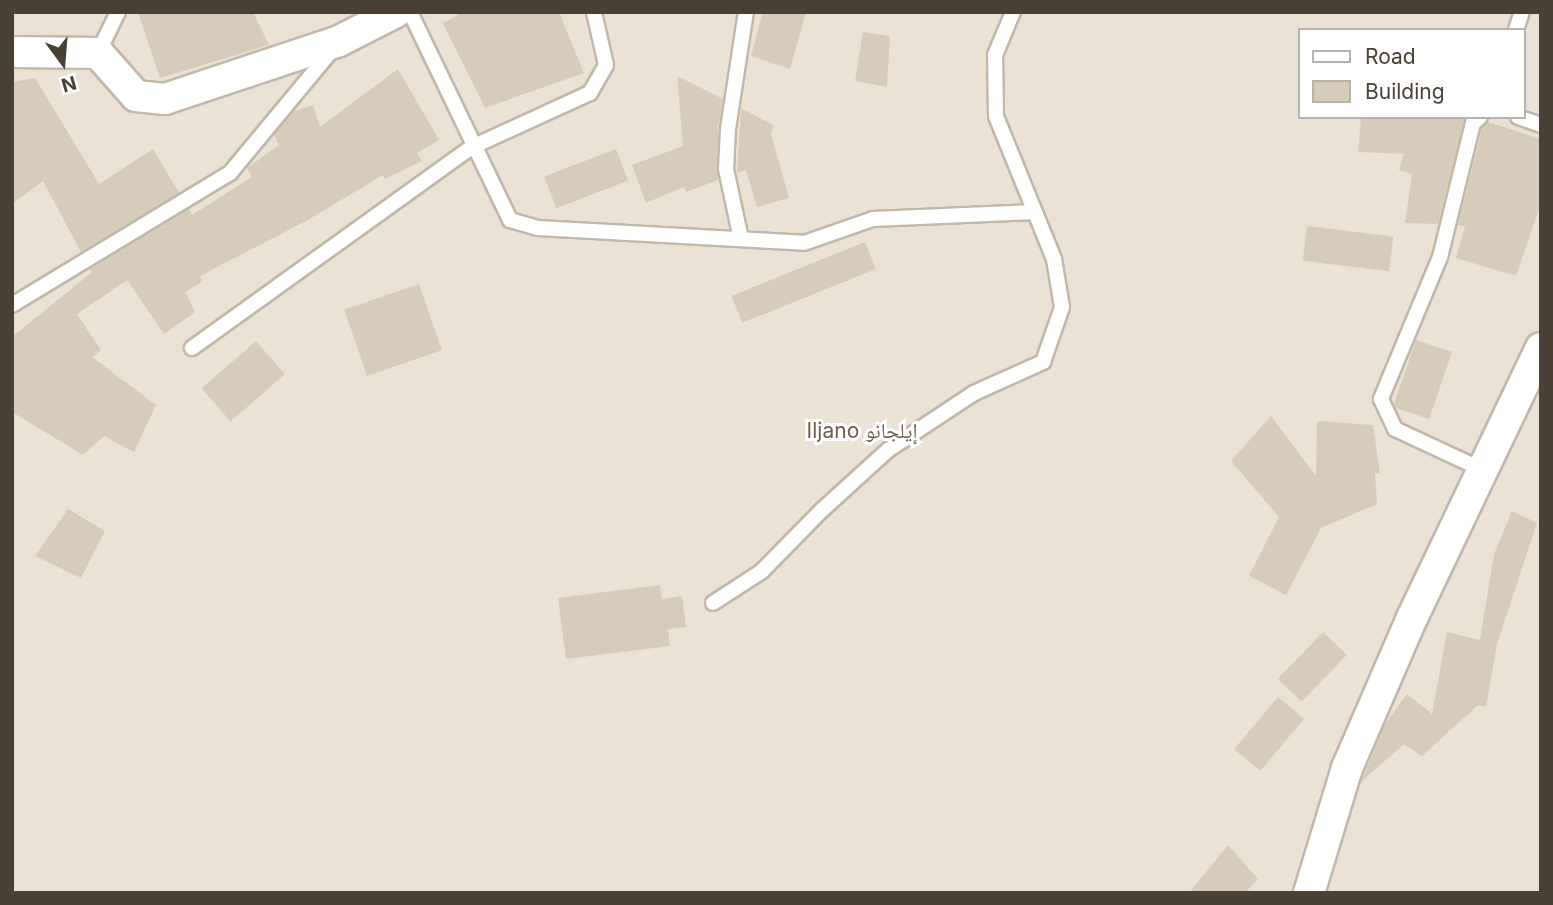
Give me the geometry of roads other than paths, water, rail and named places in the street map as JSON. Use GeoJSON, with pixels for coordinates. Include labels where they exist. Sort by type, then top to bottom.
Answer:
{"type":"FeatureCollection","features":[{"type":"Feature","properties":{"kind":"street"},"geometry":{"type":"LineString","coordinates":[[12,52],[98,53],[135,96],[165,99],[339,41],[396,12]]}},
{"type":"Feature","properties":{"kind":"street"},"geometry":{"type":"LineString","coordinates":[[1309,893],[1347,768],[1412,618],[1541,348]]}},
{"type":"Feature","properties":{"kind":"lane"},"geometry":{"type":"LineString","coordinates":[[98,53],[118,12]]}},
{"type":"Feature","properties":{"kind":"lane"},"geometry":{"type":"LineString","coordinates":[[410,12],[472,147],[510,220],[538,228],[804,243],[873,219],[1035,212]]}},
{"type":"Feature","properties":{"kind":"lane"},"geometry":{"type":"LineString","coordinates":[[192,348],[472,147],[590,93],[606,65],[594,12]]}},
{"type":"Feature","properties":{"kind":"lane"},"geometry":{"type":"LineString","coordinates":[[741,239],[726,169],[727,129],[746,12]]}},
{"type":"Feature","properties":{"kind":"lane"},"geometry":{"type":"LineString","coordinates":[[713,603],[762,571],[821,510],[888,450],[974,393],[1043,362],[1062,307],[1054,259],[996,116],[995,55],[1013,12]]}},
{"type":"Feature","properties":{"kind":"lane"},"geometry":{"type":"LineString","coordinates":[[12,305],[230,173],[339,41]]}},
{"type":"Feature","properties":{"kind":"lane"},"geometry":{"type":"LineString","coordinates":[[1478,119],[1473,123],[1440,257],[1381,399],[1395,429],[1483,470]]}},
{"type":"Feature","properties":{"kind":"lane"},"geometry":{"type":"LineString","coordinates":[[1524,119],[1541,125]]}},
{"type":"Feature","properties":{"kind":"district","name":"Iljano إيلجانو"},"geometry":{"type":"Point","coordinates":[862,431]}}]}
